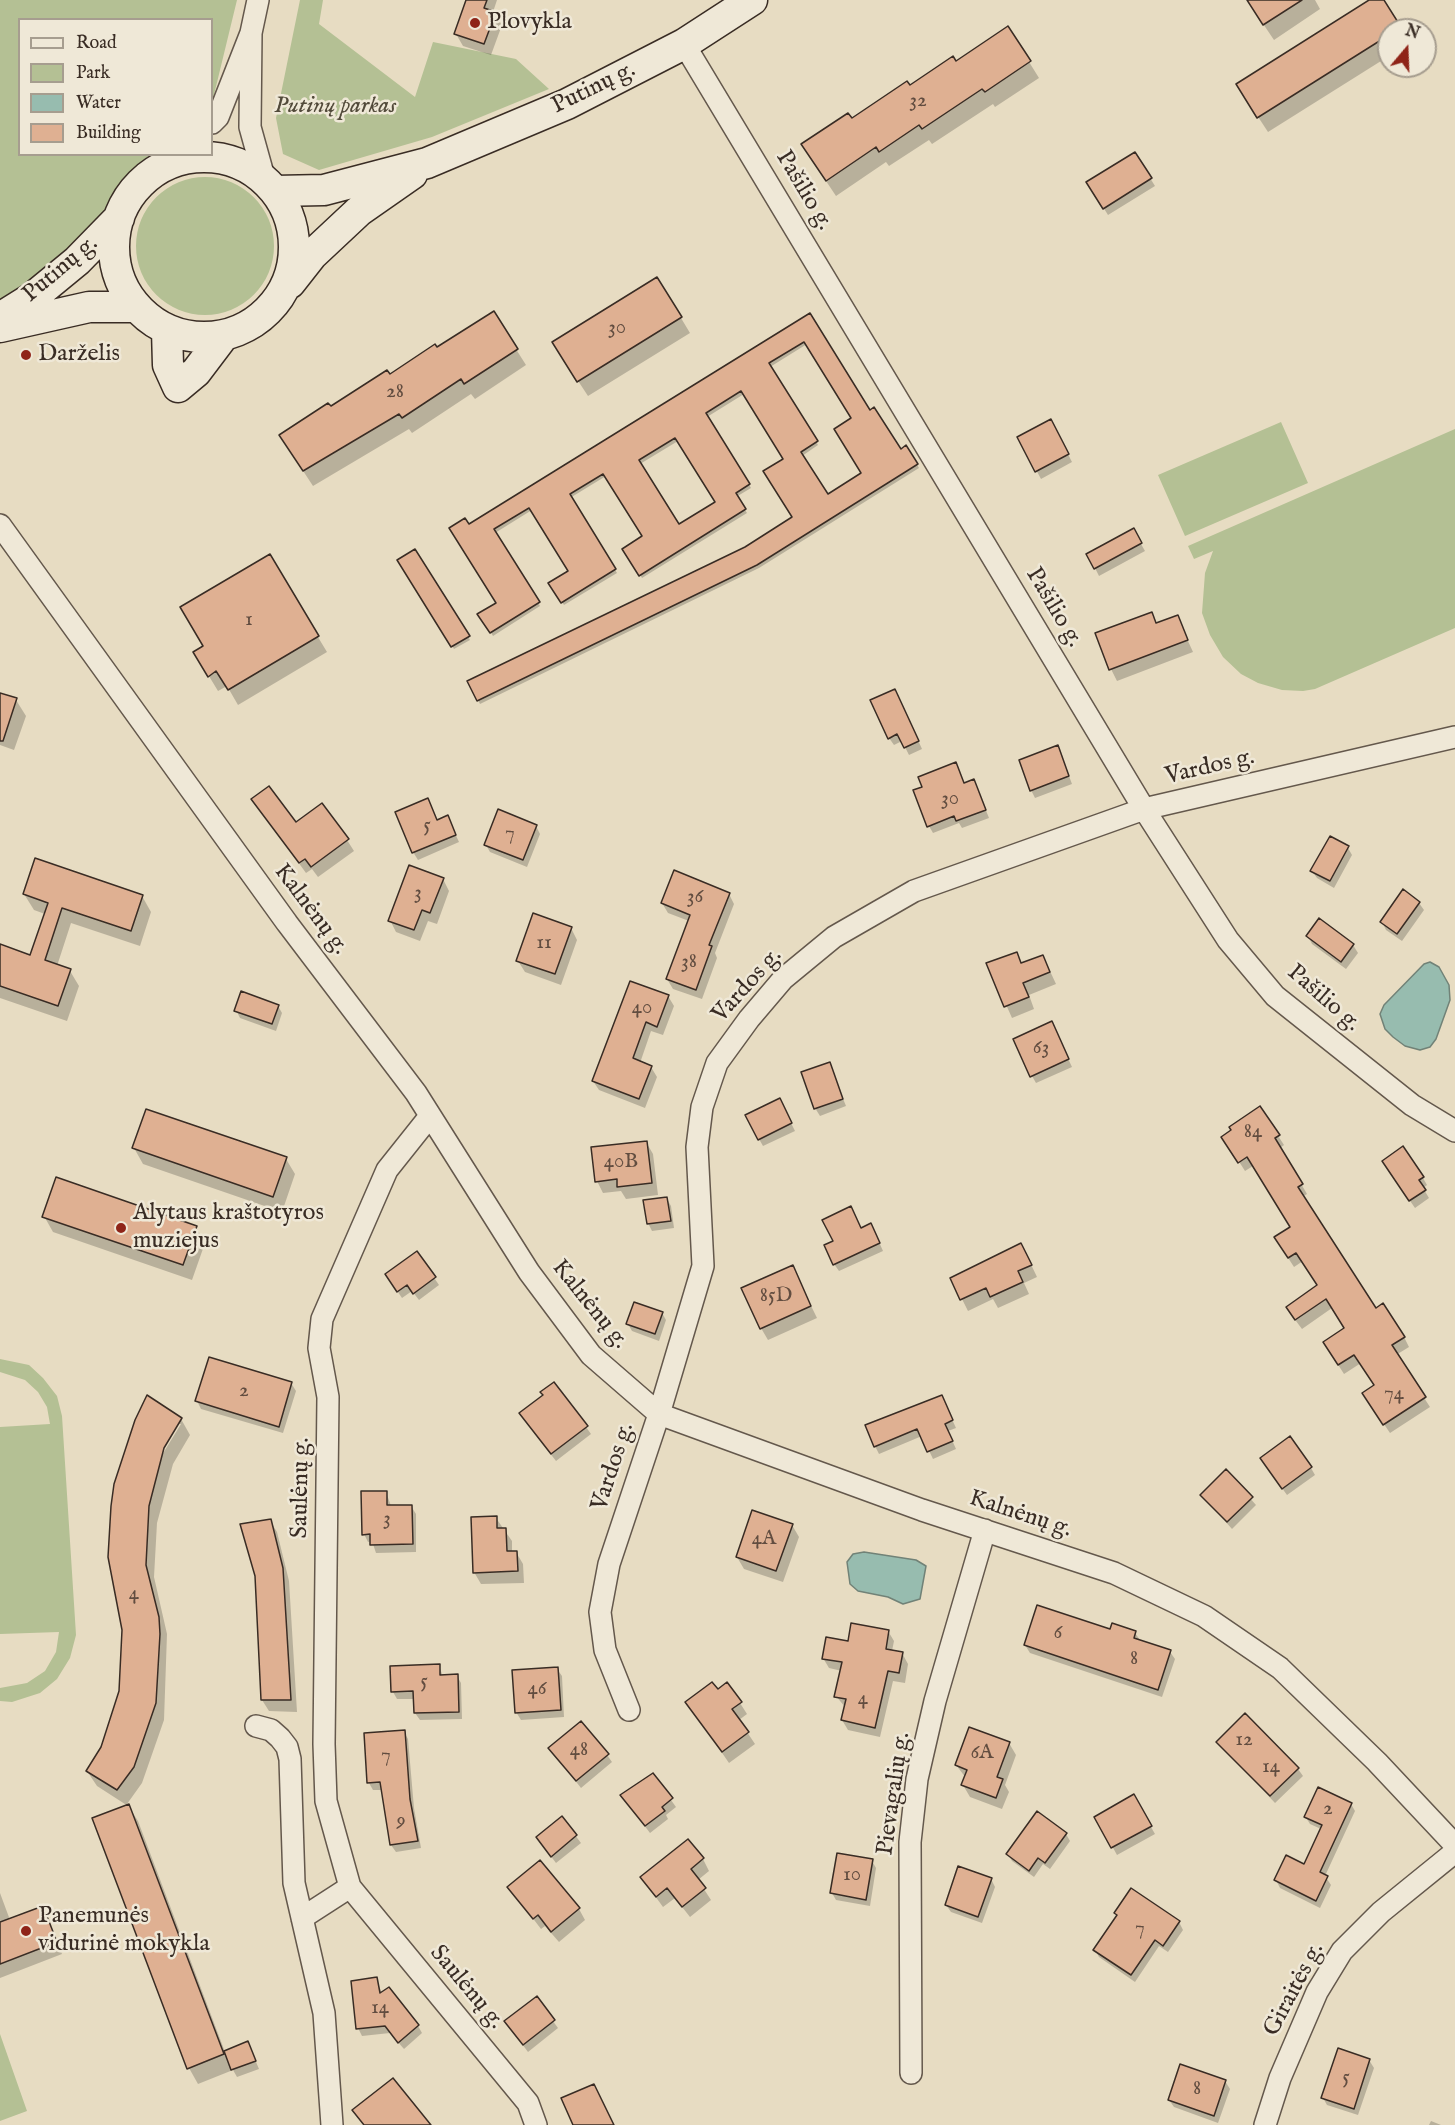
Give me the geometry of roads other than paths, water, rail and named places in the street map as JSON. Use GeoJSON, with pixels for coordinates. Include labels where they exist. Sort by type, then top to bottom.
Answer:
{"type":"FeatureCollection","features":[{"type":"Feature","properties":{"kind":"main road","name":"Putinų g."},"geometry":{"type":"LineString","coordinates":[[270,186],[324,190],[427,164],[567,104],[684,44],[753,0]]}},
{"type":"Feature","properties":{"kind":"main road"},"geometry":{"type":"LineString","coordinates":[[200,157],[224,159],[246,167],[270,186],[291,222],[294,240],[291,274],[284,290],[258,319],[242,329],[224,335],[195,336],[167,330],[137,307],[127,294],[116,265],[115,233],[128,199],[141,182],[157,170],[180,158],[200,157]]}},
{"type":"Feature","properties":{"kind":"main road","name":"Putinų g."},"geometry":{"type":"LineString","coordinates":[[284,290],[312,255],[359,211],[427,164]]}},
{"type":"Feature","properties":{"kind":"main road","name":"Putinų g."},"geometry":{"type":"LineString","coordinates":[[0,318],[32,298],[77,261],[119,218]]}},
{"type":"Feature","properties":{"kind":"main road","name":"Putinų g."},"geometry":{"type":"LineString","coordinates":[[0,327],[89,307],[137,307]]}},
{"type":"Feature","properties":{"kind":"main road"},"geometry":{"type":"LineString","coordinates":[[167,330],[168,365],[178,387],[196,372],[224,335]]}},
{"type":"Feature","properties":{"kind":"street"},"geometry":{"type":"LineString","coordinates":[[213,122],[218,117],[251,33],[258,0]]}},
{"type":"Feature","properties":{"kind":"street"},"geometry":{"type":"LineString","coordinates":[[251,33],[250,127],[270,186]]}},
{"type":"Feature","properties":{"kind":"street","name":"Pašilio g."},"geometry":{"type":"LineString","coordinates":[[684,44],[1144,809],[1228,940],[1275,996],[1412,1105],[1455,1131]]}},
{"type":"Feature","properties":{"kind":"street","name":"Kalnėnų g."},"geometry":{"type":"LineString","coordinates":[[0,525],[287,923],[416,1093],[529,1272],[591,1355],[659,1414],[922,1510],[1114,1573],[1204,1616],[1280,1668],[1377,1762],[1455,1845]]}},
{"type":"Feature","properties":{"kind":"street","name":"Vardos g."},"geometry":{"type":"LineString","coordinates":[[629,1710],[605,1650],[600,1612],[609,1564],[659,1414],[703,1266],[697,1147],[702,1107],[717,1062],[749,1018],[783,979],[834,937],[914,891],[1144,809],[1455,737]]}},
{"type":"Feature","properties":{"kind":"street","name":"Saulėnų g."},"geometry":{"type":"LineString","coordinates":[[430,1116],[387,1170],[322,1319],[319,1348],[328,1397],[324,1744],[326,1801],[350,1887],[528,2103],[536,2125]]}},
{"type":"Feature","properties":{"kind":"street","name":"Pievagalių g."},"geometry":{"type":"LineString","coordinates":[[911,2073],[910,1842],[917,1779],[935,1701],[985,1530]]}},
{"type":"Feature","properties":{"kind":"street"},"geometry":{"type":"LineString","coordinates":[[256,1726],[271,1730],[280,1738],[287,1747],[290,1759],[291,1846],[294,1883],[324,2013],[331,2081],[332,2125]]}},
{"type":"Feature","properties":{"kind":"street","name":"Giraitės g."},"geometry":{"type":"LineString","coordinates":[[1265,2125],[1280,2078],[1317,1992],[1342,1951],[1381,1912],[1455,1852]]}},
{"type":"Feature","properties":{"kind":"street"},"geometry":{"type":"LineString","coordinates":[[302,1918],[350,1887]]}},
{"type":"Feature","properties":{"kind":"water"},"geometry":{"type":"Polygon","coordinates":[[[1430,962],[1439,967],[1449,985],[1450,1000],[1436,1039],[1430,1047],[1420,1050],[1405,1046],[1393,1037],[1385,1029],[1380,1014],[1384,1005],[1424,964],[1430,962]]]}},
{"type":"Feature","properties":{"kind":"water"},"geometry":{"type":"Polygon","coordinates":[[[864,1552],[916,1560],[926,1566],[920,1599],[903,1604],[888,1597],[858,1591],[850,1584],[847,1562],[853,1554],[864,1552]]]}},
{"type":"Feature","properties":{"kind":"place","name":"Plovykla"},"geometry":{"type":"Point","coordinates":[475,23]}},
{"type":"Feature","properties":{"kind":"place","name":"Darželis"},"geometry":{"type":"Point","coordinates":[26,355]}},
{"type":"Feature","properties":{"kind":"place","name":"Alytaus kraštotyros muziejus"},"geometry":{"type":"Point","coordinates":[121,1228]}},
{"type":"Feature","properties":{"kind":"place","name":"Panemunės vidurinė mokykla"},"geometry":{"type":"Point","coordinates":[26,1931]}},
{"type":"Feature","properties":{"kind":"park label","name":"Putinų parkas"},"geometry":{"type":"Point","coordinates":[335,107]}}]}
